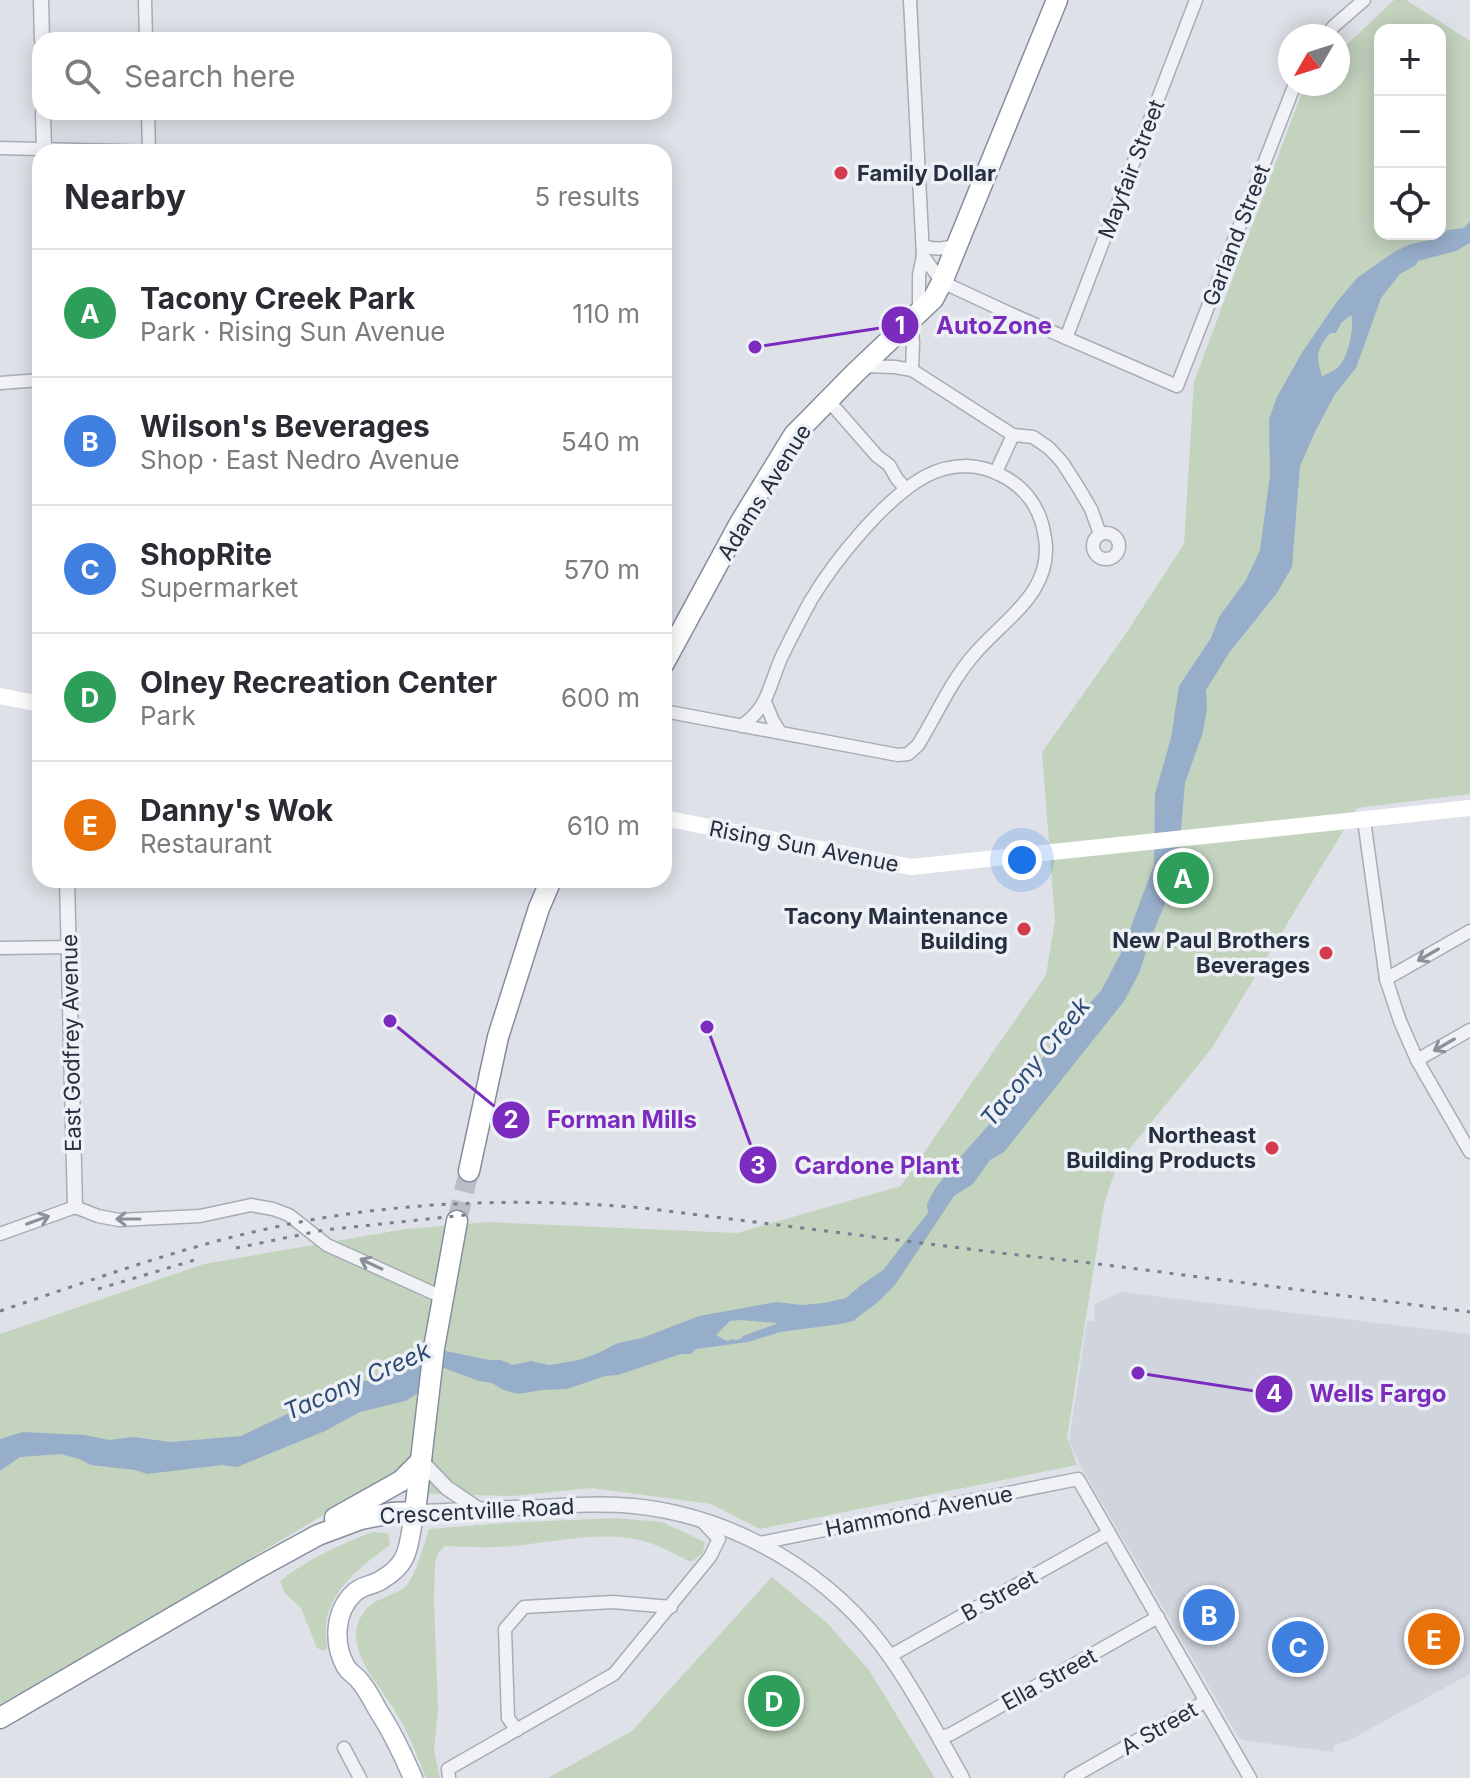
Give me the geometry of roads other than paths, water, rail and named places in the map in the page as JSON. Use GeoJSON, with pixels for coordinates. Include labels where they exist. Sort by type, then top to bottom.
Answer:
{"type":"FeatureCollection","features":[{"type":"Feature","properties":{"kind":"highway","name":"Adams Avenue"},"geometry":{"type":"LineString","coordinates":[[672,648],[740,523],[794,435],[861,366],[933,299],[1057,0]]}},
{"type":"Feature","properties":{"kind":"highway"},"geometry":{"type":"LineString","coordinates":[[469,1171],[498,1037],[548,888]]}},
{"type":"Feature","properties":{"kind":"highway"},"geometry":{"type":"LineString","coordinates":[[415,1512],[434,1348],[457,1221]]}},
{"type":"Feature","properties":{"kind":"highway"},"geometry":{"type":"LineString","coordinates":[[256,1569],[318,1528],[401,1481],[421,1461]]}},
{"type":"Feature","properties":{"kind":"highway","name":"Crescentville Road"},"geometry":{"type":"LineString","coordinates":[[0,1718],[318,1535],[374,1516],[415,1512]]}},
{"type":"Feature","properties":{"kind":"main road"},"geometry":{"type":"LineString","coordinates":[[0,696],[32,702]]}},
{"type":"Feature","properties":{"kind":"main road","name":"Rising Sun Avenue"},"geometry":{"type":"LineString","coordinates":[[672,820],[911,867],[1470,808]]}},
{"type":"Feature","properties":{"kind":"main road"},"geometry":{"type":"LineString","coordinates":[[413,1778],[390,1730],[358,1678],[349,1672],[340,1654],[337,1634],[341,1612],[352,1594],[361,1586],[376,1583],[397,1569],[407,1555],[415,1512]]}},
{"type":"Feature","properties":{"kind":"street"},"geometry":{"type":"LineString","coordinates":[[41,0],[42,32]]}},
{"type":"Feature","properties":{"kind":"street"},"geometry":{"type":"LineString","coordinates":[[145,0],[146,32]]}},
{"type":"Feature","properties":{"kind":"street"},"geometry":{"type":"LineString","coordinates":[[910,0],[923,251],[912,370]]}},
{"type":"Feature","properties":{"kind":"street","name":"Mayfair Street"},"geometry":{"type":"LineString","coordinates":[[1066,338],[1196,0]]}},
{"type":"Feature","properties":{"kind":"street"},"geometry":{"type":"LineString","coordinates":[[1336,24],[1364,0]]}},
{"type":"Feature","properties":{"kind":"street","name":"Garland Street"},"geometry":{"type":"LineString","coordinates":[[1066,338],[1177,386],[1290,96]]}},
{"type":"Feature","properties":{"kind":"street"},"geometry":{"type":"LineString","coordinates":[[43,120],[44,144]]}},
{"type":"Feature","properties":{"kind":"street"},"geometry":{"type":"LineString","coordinates":[[148,120],[149,144]]}},
{"type":"Feature","properties":{"kind":"street"},"geometry":{"type":"LineString","coordinates":[[0,148],[32,150]]}},
{"type":"Feature","properties":{"kind":"street"},"geometry":{"type":"LineString","coordinates":[[923,251],[957,245]]}},
{"type":"Feature","properties":{"kind":"street"},"geometry":{"type":"LineString","coordinates":[[923,251],[942,282],[1066,338]]}},
{"type":"Feature","properties":{"kind":"street"},"geometry":{"type":"LineString","coordinates":[[861,366],[912,370],[1013,435],[1033,437],[1049,448],[1062,462],[1091,509],[1100,534]]}},
{"type":"Feature","properties":{"kind":"street"},"geometry":{"type":"LineString","coordinates":[[0,383],[32,381]]}},
{"type":"Feature","properties":{"kind":"street"},"geometry":{"type":"LineString","coordinates":[[828,400],[877,456],[889,465],[906,489]]}},
{"type":"Feature","properties":{"kind":"street"},"geometry":{"type":"LineString","coordinates":[[996,472],[1013,435]]}},
{"type":"Feature","properties":{"kind":"street"},"geometry":{"type":"LineString","coordinates":[[672,713],[741,726],[780,732],[898,755],[908,754],[918,745],[971,658],[1022,607],[1042,576],[1046,545],[1040,515],[1030,498],[1017,485],[996,472],[976,467],[952,467],[926,476],[906,489],[875,518],[832,569],[812,599],[781,658],[765,702],[753,718],[741,726]]}},
{"type":"Feature","properties":{"kind":"street"},"geometry":{"type":"LineString","coordinates":[[765,702],[780,732]]}},
{"type":"Feature","properties":{"kind":"street"},"geometry":{"type":"LineString","coordinates":[[1364,820],[1386,979],[1417,1060],[1465,1133],[1470,1152]]}},
{"type":"Feature","properties":{"kind":"street","name":"East Godfrey Avenue"},"geometry":{"type":"LineString","coordinates":[[67,888],[75,1207]]}},
{"type":"Feature","properties":{"kind":"street"},"geometry":{"type":"LineString","coordinates":[[1386,979],[1470,931]]}},
{"type":"Feature","properties":{"kind":"street"},"geometry":{"type":"LineString","coordinates":[[0,948],[69,947]]}},
{"type":"Feature","properties":{"kind":"street"},"geometry":{"type":"LineString","coordinates":[[1417,1060],[1470,1030]]}},
{"type":"Feature","properties":{"kind":"street"},"geometry":{"type":"LineString","coordinates":[[0,1234],[75,1207],[119,1220],[200,1216],[251,1205],[289,1215],[327,1245],[442,1297]]}},
{"type":"Feature","properties":{"kind":"street"},"geometry":{"type":"LineString","coordinates":[[421,1461],[447,1488],[478,1509]]}},
{"type":"Feature","properties":{"kind":"street","name":"Hammond Avenue"},"geometry":{"type":"LineString","coordinates":[[760,1543],[1078,1479],[1109,1533]]}},
{"type":"Feature","properties":{"kind":"street","name":"Crescentville Road"},"geometry":{"type":"LineString","coordinates":[[415,1512],[631,1506],[664,1510],[701,1520],[760,1543],[828,1590],[890,1656],[962,1778]]}},
{"type":"Feature","properties":{"kind":"street"},"geometry":{"type":"LineString","coordinates":[[449,1778],[448,1769],[614,1674],[710,1557],[719,1539],[701,1520]]}},
{"type":"Feature","properties":{"kind":"street"},"geometry":{"type":"LineString","coordinates":[[1109,1533],[1250,1778]]}},
{"type":"Feature","properties":{"kind":"street","name":"B Street"},"geometry":{"type":"LineString","coordinates":[[890,1656],[1109,1533]]}},
{"type":"Feature","properties":{"kind":"street"},"geometry":{"type":"LineString","coordinates":[[517,1730],[508,1718],[505,1629],[524,1607],[613,1602],[671,1607]]}},
{"type":"Feature","properties":{"kind":"street","name":"Ella Street"},"geometry":{"type":"LineString","coordinates":[[939,1738],[1158,1617]]}},
{"type":"Feature","properties":{"kind":"street","name":"A Street"},"geometry":{"type":"LineString","coordinates":[[1071,1778],[1206,1701]]}},
{"type":"Feature","properties":{"kind":"street"},"geometry":{"type":"LineString","coordinates":[[344,1748],[360,1778]]}},
{"type":"Feature","properties":{"kind":"water","name":"Tacony Creek"},"geometry":{"type":"Polygon","coordinates":[[[1470,221],[1470,243],[1456,251],[1418,261],[1400,274],[1381,298],[1356,368],[1335,394],[1300,466],[1292,567],[1277,593],[1229,653],[1206,690],[1203,732],[1185,783],[1179,852],[1171,889],[1139,973],[1125,1000],[1004,1152],[990,1160],[973,1184],[954,1196],[895,1285],[878,1302],[853,1321],[696,1349],[691,1354],[681,1354],[567,1389],[518,1394],[444,1368],[427,1388],[405,1401],[360,1412],[325,1431],[237,1467],[222,1465],[147,1474],[91,1465],[61,1454],[20,1457],[0,1471],[0,1439],[23,1432],[85,1435],[109,1440],[133,1437],[171,1442],[241,1436],[356,1381],[385,1379],[409,1359],[425,1353],[446,1351],[501,1360],[513,1365],[531,1361],[549,1365],[579,1360],[618,1343],[642,1338],[699,1316],[776,1302],[802,1305],[846,1298],[883,1270],[928,1213],[927,1204],[936,1187],[1011,1100],[1056,1040],[1101,991],[1121,953],[1154,865],[1155,794],[1171,738],[1179,686],[1211,638],[1219,617],[1246,580],[1260,550],[1270,475],[1269,419],[1277,397],[1303,351],[1357,278],[1411,244],[1446,240],[1448,230],[1464,228],[1470,221]],[[1351,315],[1322,344],[1318,358],[1322,376],[1342,362],[1348,349],[1351,315]],[[730,1321],[716,1335],[727,1341],[741,1339],[776,1323],[730,1321]]]}},
{"type":"Feature","properties":{"kind":"tunnel"},"geometry":{"type":"LineString","coordinates":[[457,1221],[469,1171]]}},
{"type":"Feature","properties":{"kind":"railway"},"geometry":{"type":"LineString","coordinates":[[0,1311],[162,1257],[262,1230],[404,1207],[500,1202],[644,1208],[1470,1312]]}},
{"type":"Feature","properties":{"kind":"railway"},"geometry":{"type":"LineString","coordinates":[[236,1248],[324,1230],[466,1215]]}},
{"type":"Feature","properties":{"kind":"railway"},"geometry":{"type":"LineString","coordinates":[[98,1289],[198,1259]]}},
{"type":"Feature","properties":{"kind":"place","name":"Family Dollar"},"geometry":{"type":"Point","coordinates":[841,173]}},
{"type":"Feature","properties":{"kind":"place","name":"AutoZone"},"geometry":{"type":"Point","coordinates":[755,347]}},
{"type":"Feature","properties":{"kind":"place","name":"Tacony Creek Park"},"geometry":{"type":"Point","coordinates":[1183,878]}},
{"type":"Feature","properties":{"kind":"place","name":"Tacony Maintenance Building"},"geometry":{"type":"Point","coordinates":[1024,929]}},
{"type":"Feature","properties":{"kind":"place","name":"New Paul Brothers Beverages"},"geometry":{"type":"Point","coordinates":[1326,953]}},
{"type":"Feature","properties":{"kind":"place","name":"Forman Mills"},"geometry":{"type":"Point","coordinates":[390,1021]}},
{"type":"Feature","properties":{"kind":"place","name":"Cardone Plant"},"geometry":{"type":"Point","coordinates":[707,1027]}},
{"type":"Feature","properties":{"kind":"place","name":"Northeast Building Products"},"geometry":{"type":"Point","coordinates":[1272,1148]}},
{"type":"Feature","properties":{"kind":"place","name":"Wells Fargo"},"geometry":{"type":"Point","coordinates":[1138,1373]}},
{"type":"Feature","properties":{"kind":"place","name":"Wilson's Beverages"},"geometry":{"type":"Point","coordinates":[1209,1615]}},
{"type":"Feature","properties":{"kind":"place","name":"Danny's Wok"},"geometry":{"type":"Point","coordinates":[1434,1639]}},
{"type":"Feature","properties":{"kind":"place","name":"ShopRite"},"geometry":{"type":"Point","coordinates":[1298,1647]}},
{"type":"Feature","properties":{"kind":"place","name":"Olney Recreation Center"},"geometry":{"type":"Point","coordinates":[774,1701]}}]}
